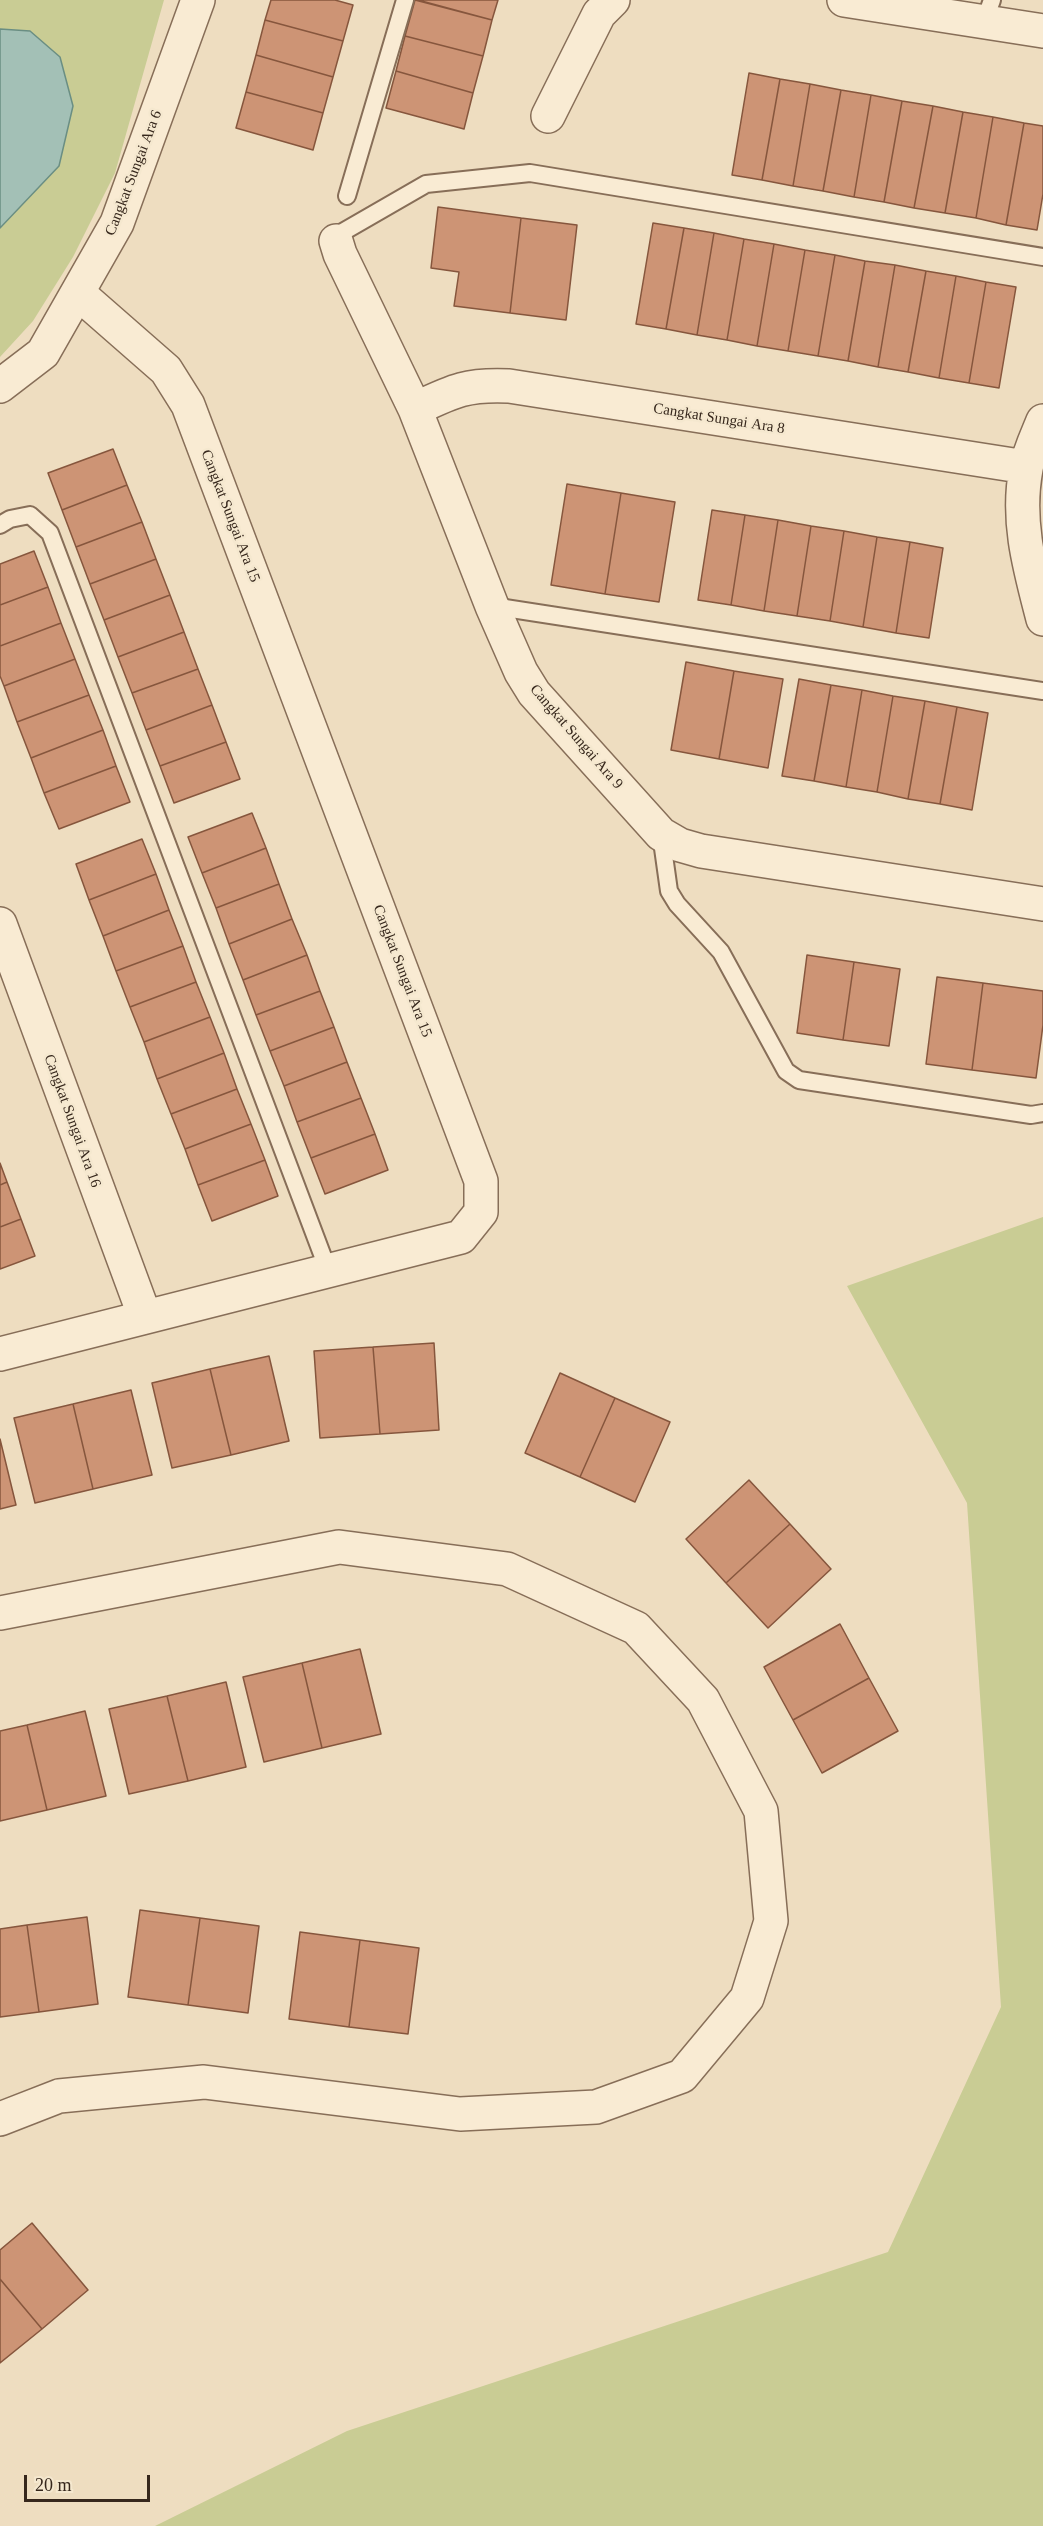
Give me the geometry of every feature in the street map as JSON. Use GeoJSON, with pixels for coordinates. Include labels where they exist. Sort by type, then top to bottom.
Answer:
{"type":"FeatureCollection","features":[{"type":"Feature","properties":{"kind":"street","name":"Cangkat Sungai Ara 6"},"geometry":{"type":"LineString","coordinates":[[0,386],[43,352],[117,223],[198,0]]}},
{"type":"Feature","properties":{"kind":"street"},"geometry":{"type":"LineString","coordinates":[[548,116],[599,14],[613,0]]}},
{"type":"Feature","properties":{"kind":"street"},"geometry":{"type":"LineString","coordinates":[[844,0],[988,11],[1043,31]]}},
{"type":"Feature","properties":{"kind":"street","name":"Cangkat Sungai Ara 9"},"geometry":{"type":"LineString","coordinates":[[336,241],[340,254],[415,409],[492,606],[521,672],[534,693],[661,834],[680,845],[701,851],[1043,904]]}},
{"type":"Feature","properties":{"kind":"street","name":"Cangkat Sungai Ara 15"},"geometry":{"type":"LineString","coordinates":[[0,1354],[461,1236],[481,1212],[481,1181],[188,405],[166,370],[78,293]]}},
{"type":"Feature","properties":{"kind":"street","name":"Cangkat Sungai Ara 8"},"geometry":{"type":"LineString","coordinates":[[415,409],[459,389],[481,385],[508,386],[1026,467]]}},
{"type":"Feature","properties":{"kind":"street"},"geometry":{"type":"LineString","coordinates":[[1043,421],[1026,467],[1021,511],[1027,558],[1043,619]]}},
{"type":"Feature","properties":{"kind":"street","name":"Cangkat Sungai Ara 16"},"geometry":{"type":"LineString","coordinates":[[0,924],[145,1317]]}},
{"type":"Feature","properties":{"kind":"street"},"geometry":{"type":"LineString","coordinates":[[0,1613],[339,1547],[507,1569],[636,1629],[703,1700],[761,1811],[771,1921],[747,1998],[682,2076],[596,2107],[460,2114],[204,2082],[59,2096],[0,2119]]}},
{"type":"Feature","properties":{"kind":"lane"},"geometry":{"type":"LineString","coordinates":[[347,196],[405,0]]}},
{"type":"Feature","properties":{"kind":"lane"},"geometry":{"type":"LineString","coordinates":[[336,241],[340,233],[426,184],[530,173],[1043,257]]}},
{"type":"Feature","properties":{"kind":"lane"},"geometry":{"type":"LineString","coordinates":[[0,525],[10,519],[30,515],[50,533],[328,1270]]}},
{"type":"Feature","properties":{"kind":"lane"},"geometry":{"type":"LineString","coordinates":[[492,606],[1043,691]]}},
{"type":"Feature","properties":{"kind":"lane"},"geometry":{"type":"LineString","coordinates":[[661,834],[669,891],[677,904],[722,952],[786,1071],[792,1077],[799,1080],[1031,1115],[1043,1113]]}},
{"type":"Feature","properties":{"kind":"green space"},"geometry":{"type":"Polygon","coordinates":[[[0,0],[164,0],[115,173],[73,257],[33,321],[0,357],[0,0]]]}},
{"type":"Feature","properties":{"kind":"green space"},"geometry":{"type":"Polygon","coordinates":[[[1043,1217],[1043,2526],[155,2526],[347,2431],[888,2252],[1001,2007],[967,1503],[847,1286],[1043,1217]]]}},
{"type":"Feature","properties":{"kind":"water"},"geometry":{"type":"Polygon","coordinates":[[[0,29],[30,31],[60,57],[73,106],[59,166],[0,228],[0,29]]]}},
{"type":"Feature","properties":{"kind":"building"},"geometry":{"type":"Polygon","coordinates":[[[271,0],[335,0],[353,5],[343,41],[265,20],[271,0]]]}},
{"type":"Feature","properties":{"kind":"building"},"geometry":{"type":"Polygon","coordinates":[[[415,0],[492,20],[483,56],[405,36],[415,0]]]}},
{"type":"Feature","properties":{"kind":"building"},"geometry":{"type":"Polygon","coordinates":[[[418,0],[498,0],[492,20],[418,0]]]}},
{"type":"Feature","properties":{"kind":"building"},"geometry":{"type":"Polygon","coordinates":[[[265,20],[343,41],[333,77],[256,55],[265,20]]]}},
{"type":"Feature","properties":{"kind":"building"},"geometry":{"type":"Polygon","coordinates":[[[405,36],[483,56],[473,93],[396,71],[405,36]]]}},
{"type":"Feature","properties":{"kind":"building"},"geometry":{"type":"Polygon","coordinates":[[[256,55],[333,77],[323,113],[246,92],[256,55]]]}},
{"type":"Feature","properties":{"kind":"building"},"geometry":{"type":"Polygon","coordinates":[[[396,71],[473,93],[464,129],[386,108],[396,71]]]}},
{"type":"Feature","properties":{"kind":"building"},"geometry":{"type":"Polygon","coordinates":[[[749,73],[780,79],[762,180],[732,175],[749,73]]]}},
{"type":"Feature","properties":{"kind":"building"},"geometry":{"type":"Polygon","coordinates":[[[780,79],[810,84],[793,186],[762,180],[780,79]]]}},
{"type":"Feature","properties":{"kind":"building"},"geometry":{"type":"Polygon","coordinates":[[[810,84],[841,90],[823,191],[793,186],[810,84]]]}},
{"type":"Feature","properties":{"kind":"building"},"geometry":{"type":"Polygon","coordinates":[[[841,90],[871,95],[854,197],[823,191],[841,90]]]}},
{"type":"Feature","properties":{"kind":"building"},"geometry":{"type":"Polygon","coordinates":[[[246,92],[323,113],[313,150],[236,128],[246,92]]]}},
{"type":"Feature","properties":{"kind":"building"},"geometry":{"type":"Polygon","coordinates":[[[871,95],[902,101],[884,202],[854,197],[871,95]]]}},
{"type":"Feature","properties":{"kind":"building"},"geometry":{"type":"Polygon","coordinates":[[[902,101],[933,106],[914,208],[884,202],[902,101]]]}},
{"type":"Feature","properties":{"kind":"building"},"geometry":{"type":"Polygon","coordinates":[[[933,106],[963,112],[945,213],[914,208],[933,106]]]}},
{"type":"Feature","properties":{"kind":"building"},"geometry":{"type":"Polygon","coordinates":[[[963,112],[993,117],[976,218],[945,213],[963,112]]]}},
{"type":"Feature","properties":{"kind":"building"},"geometry":{"type":"Polygon","coordinates":[[[993,117],[1024,123],[1006,225],[976,218],[993,117]]]}},
{"type":"Feature","properties":{"kind":"building"},"geometry":{"type":"Polygon","coordinates":[[[1024,123],[1043,126],[1043,194],[1037,230],[1006,225],[1024,123]]]}},
{"type":"Feature","properties":{"kind":"building"},"geometry":{"type":"Polygon","coordinates":[[[438,207],[521,218],[510,313],[454,306],[459,272],[431,268],[438,207]]]}},
{"type":"Feature","properties":{"kind":"building"},"geometry":{"type":"Polygon","coordinates":[[[521,218],[577,225],[566,320],[510,313],[521,218]]]}},
{"type":"Feature","properties":{"kind":"building"},"geometry":{"type":"Polygon","coordinates":[[[653,223],[684,228],[666,329],[636,324],[653,223]]]}},
{"type":"Feature","properties":{"kind":"building"},"geometry":{"type":"Polygon","coordinates":[[[684,228],[714,233],[697,335],[666,329],[684,228]]]}},
{"type":"Feature","properties":{"kind":"building"},"geometry":{"type":"Polygon","coordinates":[[[714,233],[744,239],[727,340],[697,335],[714,233]]]}},
{"type":"Feature","properties":{"kind":"building"},"geometry":{"type":"Polygon","coordinates":[[[744,239],[774,244],[757,346],[727,340],[744,239]]]}},
{"type":"Feature","properties":{"kind":"building"},"geometry":{"type":"Polygon","coordinates":[[[774,244],[805,250],[788,351],[757,346],[774,244]]]}},
{"type":"Feature","properties":{"kind":"building"},"geometry":{"type":"Polygon","coordinates":[[[805,250],[835,255],[818,356],[788,351],[805,250]]]}},
{"type":"Feature","properties":{"kind":"building"},"geometry":{"type":"Polygon","coordinates":[[[835,255],[865,261],[848,361],[818,356],[835,255]]]}},
{"type":"Feature","properties":{"kind":"building"},"geometry":{"type":"Polygon","coordinates":[[[865,261],[895,265],[878,367],[848,361],[865,261]]]}},
{"type":"Feature","properties":{"kind":"building"},"geometry":{"type":"Polygon","coordinates":[[[895,265],[926,271],[908,372],[878,367],[895,265]]]}},
{"type":"Feature","properties":{"kind":"building"},"geometry":{"type":"Polygon","coordinates":[[[926,271],[956,276],[939,378],[908,372],[926,271]]]}},
{"type":"Feature","properties":{"kind":"building"},"geometry":{"type":"Polygon","coordinates":[[[956,276],[986,282],[969,383],[939,378],[956,276]]]}},
{"type":"Feature","properties":{"kind":"building"},"geometry":{"type":"Polygon","coordinates":[[[986,282],[1016,287],[999,388],[969,383],[986,282]]]}},
{"type":"Feature","properties":{"kind":"building"},"geometry":{"type":"Polygon","coordinates":[[[113,449],[127,485],[62,510],[48,473],[113,449]]]}},
{"type":"Feature","properties":{"kind":"building"},"geometry":{"type":"Polygon","coordinates":[[[567,484],[621,493],[605,594],[551,585],[567,484]]]}},
{"type":"Feature","properties":{"kind":"building"},"geometry":{"type":"Polygon","coordinates":[[[127,485],[142,522],[76,547],[62,510],[127,485]]]}},
{"type":"Feature","properties":{"kind":"building"},"geometry":{"type":"Polygon","coordinates":[[[621,493],[675,502],[659,602],[605,594],[621,493]]]}},
{"type":"Feature","properties":{"kind":"building"},"geometry":{"type":"Polygon","coordinates":[[[712,510],[745,515],[731,605],[698,600],[712,510]]]}},
{"type":"Feature","properties":{"kind":"building"},"geometry":{"type":"Polygon","coordinates":[[[745,515],[778,520],[764,611],[731,605],[745,515]]]}},
{"type":"Feature","properties":{"kind":"building"},"geometry":{"type":"Polygon","coordinates":[[[778,520],[811,526],[797,616],[764,611],[778,520]]]}},
{"type":"Feature","properties":{"kind":"building"},"geometry":{"type":"Polygon","coordinates":[[[142,522],[156,559],[90,584],[76,547],[142,522]]]}},
{"type":"Feature","properties":{"kind":"building"},"geometry":{"type":"Polygon","coordinates":[[[811,526],[844,531],[830,621],[797,616],[811,526]]]}},
{"type":"Feature","properties":{"kind":"building"},"geometry":{"type":"Polygon","coordinates":[[[844,531],[877,537],[863,627],[830,621],[844,531]]]}},
{"type":"Feature","properties":{"kind":"building"},"geometry":{"type":"Polygon","coordinates":[[[877,537],[910,542],[896,633],[863,627],[877,537]]]}},
{"type":"Feature","properties":{"kind":"building"},"geometry":{"type":"Polygon","coordinates":[[[910,542],[943,548],[929,638],[896,633],[910,542]]]}},
{"type":"Feature","properties":{"kind":"building"},"geometry":{"type":"Polygon","coordinates":[[[34,551],[48,587],[0,605],[0,564],[34,551]]]}},
{"type":"Feature","properties":{"kind":"building"},"geometry":{"type":"Polygon","coordinates":[[[156,559],[170,595],[104,620],[90,584],[156,559]]]}},
{"type":"Feature","properties":{"kind":"building"},"geometry":{"type":"Polygon","coordinates":[[[48,587],[61,623],[0,646],[0,605],[48,587]]]}},
{"type":"Feature","properties":{"kind":"building"},"geometry":{"type":"Polygon","coordinates":[[[170,595],[184,632],[118,657],[104,620],[170,595]]]}},
{"type":"Feature","properties":{"kind":"building"},"geometry":{"type":"Polygon","coordinates":[[[61,623],[75,659],[4,686],[0,676],[0,646],[61,623]]]}},
{"type":"Feature","properties":{"kind":"building"},"geometry":{"type":"Polygon","coordinates":[[[184,632],[198,669],[132,693],[118,657],[184,632]]]}},
{"type":"Feature","properties":{"kind":"building"},"geometry":{"type":"Polygon","coordinates":[[[75,659],[89,695],[17,722],[4,686],[75,659]]]}},
{"type":"Feature","properties":{"kind":"building"},"geometry":{"type":"Polygon","coordinates":[[[686,662],[734,671],[719,759],[671,750],[686,662]]]}},
{"type":"Feature","properties":{"kind":"building"},"geometry":{"type":"Polygon","coordinates":[[[198,669],[212,705],[146,730],[132,693],[198,669]]]}},
{"type":"Feature","properties":{"kind":"building"},"geometry":{"type":"Polygon","coordinates":[[[734,671],[783,679],[768,768],[719,759],[734,671]]]}},
{"type":"Feature","properties":{"kind":"building"},"geometry":{"type":"Polygon","coordinates":[[[799,679],[831,685],[814,781],[782,776],[799,679]]]}},
{"type":"Feature","properties":{"kind":"building"},"geometry":{"type":"Polygon","coordinates":[[[831,685],[862,690],[846,787],[814,781],[831,685]]]}},
{"type":"Feature","properties":{"kind":"building"},"geometry":{"type":"Polygon","coordinates":[[[862,690],[893,696],[877,792],[846,787],[862,690]]]}},
{"type":"Feature","properties":{"kind":"building"},"geometry":{"type":"Polygon","coordinates":[[[89,695],[103,730],[31,758],[17,722],[89,695]]]}},
{"type":"Feature","properties":{"kind":"building"},"geometry":{"type":"Polygon","coordinates":[[[893,696],[925,701],[908,799],[877,792],[893,696]]]}},
{"type":"Feature","properties":{"kind":"building"},"geometry":{"type":"Polygon","coordinates":[[[925,701],[957,707],[940,804],[908,799],[925,701]]]}},
{"type":"Feature","properties":{"kind":"building"},"geometry":{"type":"Polygon","coordinates":[[[212,705],[226,742],[160,766],[146,730],[212,705]]]}},
{"type":"Feature","properties":{"kind":"building"},"geometry":{"type":"Polygon","coordinates":[[[957,707],[988,713],[972,810],[940,804],[957,707]]]}},
{"type":"Feature","properties":{"kind":"building"},"geometry":{"type":"Polygon","coordinates":[[[103,730],[116,766],[44,793],[31,758],[103,730]]]}},
{"type":"Feature","properties":{"kind":"building"},"geometry":{"type":"Polygon","coordinates":[[[226,742],[240,779],[174,803],[160,766],[226,742]]]}},
{"type":"Feature","properties":{"kind":"building"},"geometry":{"type":"Polygon","coordinates":[[[116,766],[130,802],[59,829],[44,793],[116,766]]]}},
{"type":"Feature","properties":{"kind":"building"},"geometry":{"type":"Polygon","coordinates":[[[252,813],[266,848],[202,873],[188,837],[252,813]]]}},
{"type":"Feature","properties":{"kind":"building"},"geometry":{"type":"Polygon","coordinates":[[[142,839],[156,874],[89,900],[76,864],[142,839]]]}},
{"type":"Feature","properties":{"kind":"building"},"geometry":{"type":"Polygon","coordinates":[[[266,848],[279,884],[216,908],[202,873],[266,848]]]}},
{"type":"Feature","properties":{"kind":"building"},"geometry":{"type":"Polygon","coordinates":[[[156,874],[169,910],[103,936],[89,900],[156,874]]]}},
{"type":"Feature","properties":{"kind":"building"},"geometry":{"type":"Polygon","coordinates":[[[279,884],[292,919],[229,944],[216,908],[279,884]]]}},
{"type":"Feature","properties":{"kind":"building"},"geometry":{"type":"Polygon","coordinates":[[[169,910],[183,946],[116,971],[103,936],[169,910]]]}},
{"type":"Feature","properties":{"kind":"building"},"geometry":{"type":"Polygon","coordinates":[[[292,919],[307,955],[243,980],[229,944],[292,919]]]}},
{"type":"Feature","properties":{"kind":"building"},"geometry":{"type":"Polygon","coordinates":[[[183,946],[196,982],[130,1007],[116,971],[183,946]]]}},
{"type":"Feature","properties":{"kind":"building"},"geometry":{"type":"Polygon","coordinates":[[[307,955],[320,991],[256,1015],[243,980],[307,955]]]}},
{"type":"Feature","properties":{"kind":"building"},"geometry":{"type":"Polygon","coordinates":[[[807,955],[854,962],[843,1040],[797,1033],[807,955]]]}},
{"type":"Feature","properties":{"kind":"building"},"geometry":{"type":"Polygon","coordinates":[[[854,962],[900,969],[889,1046],[843,1040],[854,962]]]}},
{"type":"Feature","properties":{"kind":"building"},"geometry":{"type":"Polygon","coordinates":[[[937,977],[983,983],[972,1070],[926,1064],[937,977]]]}},
{"type":"Feature","properties":{"kind":"building"},"geometry":{"type":"Polygon","coordinates":[[[196,982],[210,1017],[144,1042],[130,1007],[196,982]]]}},
{"type":"Feature","properties":{"kind":"building"},"geometry":{"type":"Polygon","coordinates":[[[983,983],[1043,991],[1043,1025],[1036,1078],[972,1070],[983,983]]]}},
{"type":"Feature","properties":{"kind":"building"},"geometry":{"type":"Polygon","coordinates":[[[320,991],[334,1027],[270,1051],[256,1015],[320,991]]]}},
{"type":"Feature","properties":{"kind":"building"},"geometry":{"type":"Polygon","coordinates":[[[210,1017],[224,1053],[157,1079],[144,1042],[210,1017]]]}},
{"type":"Feature","properties":{"kind":"building"},"geometry":{"type":"Polygon","coordinates":[[[334,1027],[347,1062],[284,1086],[270,1051],[334,1027]]]}},
{"type":"Feature","properties":{"kind":"building"},"geometry":{"type":"Polygon","coordinates":[[[224,1053],[237,1089],[171,1114],[157,1079],[224,1053]]]}},
{"type":"Feature","properties":{"kind":"building"},"geometry":{"type":"Polygon","coordinates":[[[347,1062],[361,1098],[297,1122],[284,1086],[347,1062]]]}},
{"type":"Feature","properties":{"kind":"building"},"geometry":{"type":"Polygon","coordinates":[[[237,1089],[251,1124],[185,1149],[171,1114],[237,1089]]]}},
{"type":"Feature","properties":{"kind":"building"},"geometry":{"type":"Polygon","coordinates":[[[361,1098],[375,1134],[311,1158],[297,1122],[361,1098]]]}},
{"type":"Feature","properties":{"kind":"building"},"geometry":{"type":"Polygon","coordinates":[[[251,1124],[265,1160],[198,1185],[185,1149],[251,1124]]]}},
{"type":"Feature","properties":{"kind":"building"},"geometry":{"type":"Polygon","coordinates":[[[375,1134],[388,1170],[325,1194],[311,1158],[375,1134]]]}},
{"type":"Feature","properties":{"kind":"building"},"geometry":{"type":"Polygon","coordinates":[[[265,1160],[278,1196],[212,1221],[198,1185],[265,1160]]]}},
{"type":"Feature","properties":{"kind":"building"},"geometry":{"type":"Polygon","coordinates":[[[0,1163],[7,1182],[0,1185],[0,1163]]]}},
{"type":"Feature","properties":{"kind":"building"},"geometry":{"type":"Polygon","coordinates":[[[7,1182],[21,1219],[0,1227],[0,1185],[7,1182]]]}},
{"type":"Feature","properties":{"kind":"building"},"geometry":{"type":"Polygon","coordinates":[[[21,1219],[35,1256],[0,1269],[0,1227],[21,1219]]]}},
{"type":"Feature","properties":{"kind":"building"},"geometry":{"type":"Polygon","coordinates":[[[434,1343],[439,1430],[380,1434],[373,1347],[434,1343]]]}},
{"type":"Feature","properties":{"kind":"building"},"geometry":{"type":"Polygon","coordinates":[[[373,1347],[380,1434],[320,1438],[314,1351],[373,1347]]]}},
{"type":"Feature","properties":{"kind":"building"},"geometry":{"type":"Polygon","coordinates":[[[269,1356],[289,1441],[231,1455],[210,1369],[269,1356]]]}},
{"type":"Feature","properties":{"kind":"building"},"geometry":{"type":"Polygon","coordinates":[[[210,1369],[231,1455],[172,1468],[152,1383],[210,1369]]]}},
{"type":"Feature","properties":{"kind":"building"},"geometry":{"type":"Polygon","coordinates":[[[560,1373],[615,1398],[580,1477],[525,1453],[560,1373]]]}},
{"type":"Feature","properties":{"kind":"building"},"geometry":{"type":"Polygon","coordinates":[[[131,1390],[152,1475],[93,1489],[73,1404],[131,1390]]]}},
{"type":"Feature","properties":{"kind":"building"},"geometry":{"type":"Polygon","coordinates":[[[615,1398],[670,1422],[635,1502],[580,1477],[615,1398]]]}},
{"type":"Feature","properties":{"kind":"building"},"geometry":{"type":"Polygon","coordinates":[[[73,1404],[93,1489],[35,1503],[14,1418],[73,1404]]]}},
{"type":"Feature","properties":{"kind":"building"},"geometry":{"type":"Polygon","coordinates":[[[0,1439],[16,1505],[0,1509],[0,1439]]]}},
{"type":"Feature","properties":{"kind":"building"},"geometry":{"type":"Polygon","coordinates":[[[749,1480],[790,1524],[726,1583],[686,1539],[749,1480]]]}},
{"type":"Feature","properties":{"kind":"building"},"geometry":{"type":"Polygon","coordinates":[[[790,1524],[831,1569],[768,1628],[726,1583],[790,1524]]]}},
{"type":"Feature","properties":{"kind":"building"},"geometry":{"type":"Polygon","coordinates":[[[840,1624],[869,1678],[793,1720],[764,1667],[840,1624]]]}},
{"type":"Feature","properties":{"kind":"building"},"geometry":{"type":"Polygon","coordinates":[[[360,1649],[381,1734],[322,1748],[302,1663],[360,1649]]]}},
{"type":"Feature","properties":{"kind":"building"},"geometry":{"type":"Polygon","coordinates":[[[302,1663],[322,1748],[264,1762],[243,1677],[302,1663]]]}},
{"type":"Feature","properties":{"kind":"building"},"geometry":{"type":"Polygon","coordinates":[[[869,1678],[898,1731],[822,1773],[793,1720],[869,1678]]]}},
{"type":"Feature","properties":{"kind":"building"},"geometry":{"type":"Polygon","coordinates":[[[226,1682],[246,1767],[188,1781],[167,1696],[226,1682]]]}},
{"type":"Feature","properties":{"kind":"building"},"geometry":{"type":"Polygon","coordinates":[[[167,1696],[188,1781],[129,1794],[109,1709],[167,1696]]]}},
{"type":"Feature","properties":{"kind":"building"},"geometry":{"type":"Polygon","coordinates":[[[85,1711],[106,1796],[47,1810],[27,1725],[85,1711]]]}},
{"type":"Feature","properties":{"kind":"building"},"geometry":{"type":"Polygon","coordinates":[[[27,1725],[47,1810],[0,1821],[0,1731],[27,1725]]]}},
{"type":"Feature","properties":{"kind":"building"},"geometry":{"type":"Polygon","coordinates":[[[140,1910],[200,1918],[188,2005],[128,1997],[140,1910]]]}},
{"type":"Feature","properties":{"kind":"building"},"geometry":{"type":"Polygon","coordinates":[[[87,1917],[98,2004],[39,2012],[27,1925],[87,1917]]]}},
{"type":"Feature","properties":{"kind":"building"},"geometry":{"type":"Polygon","coordinates":[[[200,1918],[259,1926],[248,2013],[188,2005],[200,1918]]]}},
{"type":"Feature","properties":{"kind":"building"},"geometry":{"type":"Polygon","coordinates":[[[27,1925],[39,2012],[0,2017],[0,1929],[27,1925]]]}},
{"type":"Feature","properties":{"kind":"building"},"geometry":{"type":"Polygon","coordinates":[[[300,1932],[360,1940],[349,2027],[289,2019],[300,1932]]]}},
{"type":"Feature","properties":{"kind":"building"},"geometry":{"type":"Polygon","coordinates":[[[360,1940],[419,1948],[408,2034],[349,2027],[360,1940]]]}},
{"type":"Feature","properties":{"kind":"building"},"geometry":{"type":"Polygon","coordinates":[[[32,2223],[88,2290],[42,2329],[0,2279],[0,2250],[32,2223]]]}},
{"type":"Feature","properties":{"kind":"building"},"geometry":{"type":"Polygon","coordinates":[[[0,2279],[42,2329],[0,2363],[0,2279]]]}}]}
